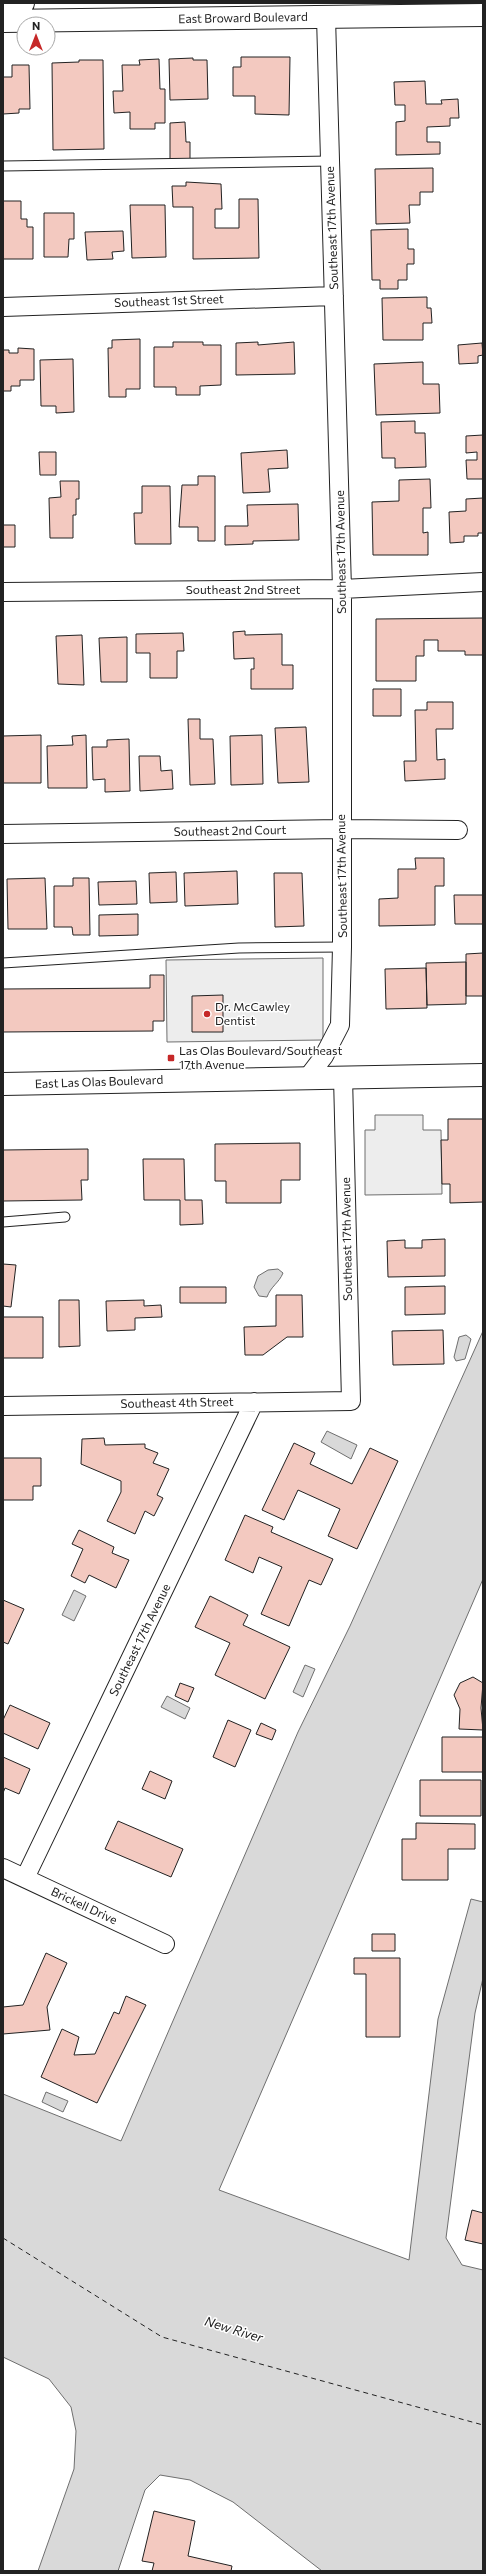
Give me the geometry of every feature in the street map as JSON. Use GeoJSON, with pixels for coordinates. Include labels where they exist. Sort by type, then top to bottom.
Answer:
{"type":"FeatureCollection","features":[{"type":"Feature","properties":{"kind":"street"},"geometry":{"type":"LineString","coordinates":[[3,3],[23,3]]}},
{"type":"Feature","properties":{"kind":"street","name":"East Broward Boulevard"},"geometry":{"type":"LineString","coordinates":[[3,21],[483,15]]}},
{"type":"Feature","properties":{"kind":"street","name":"Southeast 17th Avenue"},"geometry":{"type":"LineString","coordinates":[[308,1077],[324,1056],[340,1025],[342,947],[342,589],[326,17]]}},
{"type":"Feature","properties":{"kind":"street","name":"Southeast 1st Street"},"geometry":{"type":"LineString","coordinates":[[3,307],[334,296]]}},
{"type":"Feature","properties":{"kind":"street","name":"Southeast 2nd Street"},"geometry":{"type":"LineString","coordinates":[[3,592],[342,589],[483,582]]}},
{"type":"Feature","properties":{"kind":"street","name":"Southeast 2nd Court"},"geometry":{"type":"LineString","coordinates":[[3,834],[341,829],[458,830]]}},
{"type":"Feature","properties":{"kind":"street","name":"East Las Olas Boulevard"},"geometry":{"type":"LineString","coordinates":[[3,1084],[308,1077],[483,1075]]}},
{"type":"Feature","properties":{"kind":"street","name":"Southeast 17th Avenue"},"geometry":{"type":"LineString","coordinates":[[343,1077],[351,1400]]}},
{"type":"Feature","properties":{"kind":"street","name":"Southeast 4th Street"},"geometry":{"type":"LineString","coordinates":[[3,1406],[351,1400]]}},
{"type":"Feature","properties":{"kind":"street","name":"Southeast 17th Avenue"},"geometry":{"type":"LineString","coordinates":[[25,1878],[254,1402]]}},
{"type":"Feature","properties":{"kind":"street","name":"Brickell Drive"},"geometry":{"type":"LineString","coordinates":[[3,1868],[165,1944]]}},
{"type":"Feature","properties":{"kind":"lane"},"geometry":{"type":"LineString","coordinates":[[3,166],[330,161]]}},
{"type":"Feature","properties":{"kind":"lane"},"geometry":{"type":"LineString","coordinates":[[3,962],[239,948],[342,947]]}},
{"type":"Feature","properties":{"kind":"lane"},"geometry":{"type":"LineString","coordinates":[[3,1222],[65,1217]]}},
{"type":"Feature","properties":{"kind":"shaded area"},"geometry":{"type":"Polygon","coordinates":[[[323,958],[323,1040],[167,1042],[166,960],[323,958]]]}},
{"type":"Feature","properties":{"kind":"shaded area"},"geometry":{"type":"Polygon","coordinates":[[[375,1115],[423,1115],[423,1130],[441,1130],[442,1194],[365,1195],[365,1130],[375,1130],[375,1115]]]}},
{"type":"Feature","properties":{"kind":"water"},"geometry":{"type":"Polygon","coordinates":[[[278,1269],[283,1273],[267,1297],[259,1296],[254,1287],[258,1276],[268,1270],[278,1269]]]}},
{"type":"Feature","properties":{"kind":"water","name":"New River"},"geometry":{"type":"Polygon","coordinates":[[[483,1331],[483,1579],[219,2190],[409,2260],[438,2019],[471,1899],[483,1902],[483,1978],[475,2013],[446,2238],[462,2265],[483,2270],[483,2571],[322,2571],[233,2502],[190,2480],[160,2475],[145,2490],[118,2571],[38,2571],[74,2469],[76,2431],[71,2407],[49,2379],[3,2357],[3,2094],[121,2141],[298,1732],[350,1626],[483,1331]]]}},
{"type":"Feature","properties":{"kind":"water"},"geometry":{"type":"Polygon","coordinates":[[[466,1335],[471,1339],[465,1359],[456,1361],[454,1357],[459,1337],[466,1335]]]}},
{"type":"Feature","properties":{"kind":"water"},"geometry":{"type":"Polygon","coordinates":[[[327,1431],[357,1445],[351,1459],[321,1442],[327,1431]]]}},
{"type":"Feature","properties":{"kind":"water"},"geometry":{"type":"Polygon","coordinates":[[[74,1590],[86,1596],[74,1621],[62,1615],[74,1590]]]}},
{"type":"Feature","properties":{"kind":"water"},"geometry":{"type":"Polygon","coordinates":[[[305,1665],[315,1669],[303,1697],[293,1692],[305,1665]]]}},
{"type":"Feature","properties":{"kind":"water"},"geometry":{"type":"Polygon","coordinates":[[[167,1696],[190,1708],[185,1719],[161,1707],[167,1696]]]}},
{"type":"Feature","properties":{"kind":"water"},"geometry":{"type":"Polygon","coordinates":[[[46,2092],[68,2101],[63,2112],[42,2102],[46,2092]]]}},
{"type":"Feature","properties":{"kind":"building"},"geometry":{"type":"Polygon","coordinates":[[[241,57],[290,57],[289,115],[255,114],[255,96],[233,96],[233,67],[241,67],[241,57]]]}},
{"type":"Feature","properties":{"kind":"building"},"geometry":{"type":"Polygon","coordinates":[[[193,58],[193,60],[207,60],[208,99],[170,100],[169,59],[193,58]]]}},
{"type":"Feature","properties":{"kind":"building"},"geometry":{"type":"Polygon","coordinates":[[[159,59],[160,89],[165,89],[165,123],[155,123],[155,129],[130,129],[130,112],[114,113],[113,91],[123,91],[122,65],[140,65],[139,60],[159,59]]]}},
{"type":"Feature","properties":{"kind":"building"},"geometry":{"type":"Polygon","coordinates":[[[79,60],[103,60],[104,149],[53,150],[52,63],[79,62],[79,60]]]}},
{"type":"Feature","properties":{"kind":"building"},"geometry":{"type":"Polygon","coordinates":[[[12,65],[29,65],[30,109],[19,109],[19,113],[3,114],[3,77],[12,77],[12,65]]]}},
{"type":"Feature","properties":{"kind":"building"},"geometry":{"type":"Polygon","coordinates":[[[425,81],[426,104],[442,104],[441,100],[458,99],[459,118],[450,118],[450,126],[427,127],[427,142],[440,142],[440,154],[396,155],[396,122],[405,121],[405,105],[395,105],[394,82],[425,81]]]}},
{"type":"Feature","properties":{"kind":"building"},"geometry":{"type":"Polygon","coordinates":[[[185,122],[186,142],[190,142],[190,162],[170,162],[170,123],[185,122]]]}},
{"type":"Feature","properties":{"kind":"building"},"geometry":{"type":"Polygon","coordinates":[[[433,168],[433,192],[420,192],[420,205],[409,205],[410,223],[376,224],[375,169],[433,168]]]}},
{"type":"Feature","properties":{"kind":"building"},"geometry":{"type":"Polygon","coordinates":[[[186,182],[221,184],[222,209],[215,209],[215,228],[239,228],[239,199],[258,199],[259,258],[193,259],[193,207],[173,207],[172,186],[186,186],[186,182]]]}},
{"type":"Feature","properties":{"kind":"building"},"geometry":{"type":"Polygon","coordinates":[[[3,201],[21,201],[21,219],[27,219],[27,227],[33,227],[33,259],[3,259],[3,201]]]}},
{"type":"Feature","properties":{"kind":"building"},"geometry":{"type":"Polygon","coordinates":[[[130,205],[165,205],[166,257],[132,258],[130,205]]]}},
{"type":"Feature","properties":{"kind":"building"},"geometry":{"type":"Polygon","coordinates":[[[44,213],[74,213],[74,239],[69,239],[68,257],[44,257],[44,213]]]}},
{"type":"Feature","properties":{"kind":"building"},"geometry":{"type":"Polygon","coordinates":[[[408,229],[408,249],[414,249],[414,264],[407,264],[407,280],[398,280],[398,289],[380,289],[380,280],[372,280],[371,230],[408,229]]]}},
{"type":"Feature","properties":{"kind":"building"},"geometry":{"type":"Polygon","coordinates":[[[123,231],[124,251],[112,252],[113,259],[87,260],[85,232],[123,231]]]}},
{"type":"Feature","properties":{"kind":"building"},"geometry":{"type":"Polygon","coordinates":[[[427,297],[427,308],[431,308],[432,323],[423,323],[423,340],[383,340],[382,298],[427,297]]]}},
{"type":"Feature","properties":{"kind":"building"},"geometry":{"type":"Polygon","coordinates":[[[140,339],[140,389],[126,389],[126,397],[109,397],[108,348],[112,348],[112,340],[140,339]]]}},
{"type":"Feature","properties":{"kind":"building"},"geometry":{"type":"Polygon","coordinates":[[[173,342],[203,342],[203,345],[221,345],[221,385],[200,386],[200,395],[176,395],[176,387],[154,387],[154,347],[173,347],[173,342]]]}},
{"type":"Feature","properties":{"kind":"building"},"geometry":{"type":"Polygon","coordinates":[[[258,342],[258,345],[294,342],[295,374],[236,375],[236,343],[258,342]]]}},
{"type":"Feature","properties":{"kind":"building"},"geometry":{"type":"Polygon","coordinates":[[[482,343],[483,355],[478,356],[478,363],[459,364],[458,345],[482,343]]]}},
{"type":"Feature","properties":{"kind":"building"},"geometry":{"type":"Polygon","coordinates":[[[18,348],[34,349],[34,380],[20,380],[20,386],[11,386],[11,391],[3,391],[3,350],[9,350],[9,353],[18,353],[18,348]]]}},
{"type":"Feature","properties":{"kind":"building"},"geometry":{"type":"Polygon","coordinates":[[[73,359],[74,412],[56,413],[56,406],[41,406],[40,360],[73,359]]]}},
{"type":"Feature","properties":{"kind":"building"},"geometry":{"type":"Polygon","coordinates":[[[423,362],[423,384],[439,384],[440,413],[376,415],[374,364],[423,362]]]}},
{"type":"Feature","properties":{"kind":"building"},"geometry":{"type":"Polygon","coordinates":[[[415,421],[415,433],[425,433],[426,467],[395,468],[395,458],[382,458],[381,422],[415,421]]]}},
{"type":"Feature","properties":{"kind":"building"},"geometry":{"type":"Polygon","coordinates":[[[483,435],[483,479],[467,479],[466,460],[477,460],[477,452],[466,453],[466,436],[483,435]]]}},
{"type":"Feature","properties":{"kind":"building"},"geometry":{"type":"Polygon","coordinates":[[[287,450],[288,468],[268,469],[270,492],[243,493],[241,453],[287,450]]]}},
{"type":"Feature","properties":{"kind":"building"},"geometry":{"type":"Polygon","coordinates":[[[39,452],[56,452],[56,475],[40,475],[39,452]]]}},
{"type":"Feature","properties":{"kind":"building"},"geometry":{"type":"Polygon","coordinates":[[[198,476],[215,476],[215,541],[198,541],[198,527],[179,527],[182,485],[198,485],[198,476]]]}},
{"type":"Feature","properties":{"kind":"building"},"geometry":{"type":"Polygon","coordinates":[[[430,479],[431,508],[423,508],[423,533],[428,532],[428,555],[373,555],[372,502],[399,501],[399,480],[430,479]]]}},
{"type":"Feature","properties":{"kind":"building"},"geometry":{"type":"Polygon","coordinates":[[[60,481],[79,481],[79,499],[76,499],[76,515],[73,515],[73,538],[50,538],[49,498],[61,497],[60,481]]]}},
{"type":"Feature","properties":{"kind":"building"},"geometry":{"type":"Polygon","coordinates":[[[142,486],[170,486],[171,544],[135,544],[134,513],[142,513],[142,486]]]}},
{"type":"Feature","properties":{"kind":"building"},"geometry":{"type":"Polygon","coordinates":[[[483,498],[483,533],[478,533],[478,536],[464,536],[464,542],[450,543],[449,512],[466,511],[466,499],[483,498]]]}},
{"type":"Feature","properties":{"kind":"building"},"geometry":{"type":"Polygon","coordinates":[[[298,504],[299,540],[253,541],[253,544],[225,545],[225,526],[248,526],[247,505],[298,504]]]}},
{"type":"Feature","properties":{"kind":"building"},"geometry":{"type":"Polygon","coordinates":[[[3,525],[15,525],[15,547],[3,547],[3,525]]]}},
{"type":"Feature","properties":{"kind":"building"},"geometry":{"type":"Polygon","coordinates":[[[483,618],[483,655],[465,655],[465,651],[438,651],[438,640],[424,640],[424,656],[416,656],[416,681],[376,681],[376,619],[483,618]]]}},
{"type":"Feature","properties":{"kind":"building"},"geometry":{"type":"Polygon","coordinates":[[[245,631],[245,635],[282,634],[282,665],[293,665],[293,689],[251,689],[251,669],[254,669],[254,658],[234,659],[233,632],[245,631]]]}},
{"type":"Feature","properties":{"kind":"building"},"geometry":{"type":"Polygon","coordinates":[[[183,633],[184,651],[177,651],[177,678],[150,678],[150,653],[136,653],[136,634],[183,633]]]}},
{"type":"Feature","properties":{"kind":"building"},"geometry":{"type":"Polygon","coordinates":[[[82,635],[84,685],[58,684],[56,636],[82,635]]]}},
{"type":"Feature","properties":{"kind":"building"},"geometry":{"type":"Polygon","coordinates":[[[127,637],[127,682],[101,682],[99,638],[127,637]]]}},
{"type":"Feature","properties":{"kind":"building"},"geometry":{"type":"Polygon","coordinates":[[[373,689],[401,689],[401,716],[373,716],[373,689]]]}},
{"type":"Feature","properties":{"kind":"building"},"geometry":{"type":"Polygon","coordinates":[[[427,702],[453,702],[453,729],[436,729],[437,760],[445,759],[445,779],[405,781],[404,761],[416,761],[415,710],[427,710],[427,702]]]}},
{"type":"Feature","properties":{"kind":"building"},"geometry":{"type":"Polygon","coordinates":[[[188,719],[200,719],[200,739],[213,739],[215,784],[190,785],[188,719]]]}},
{"type":"Feature","properties":{"kind":"building"},"geometry":{"type":"Polygon","coordinates":[[[306,727],[309,782],[278,783],[275,728],[306,727]]]}},
{"type":"Feature","properties":{"kind":"building"},"geometry":{"type":"Polygon","coordinates":[[[41,735],[41,783],[3,783],[3,736],[41,735]]]}},
{"type":"Feature","properties":{"kind":"building"},"geometry":{"type":"Polygon","coordinates":[[[86,735],[87,788],[48,788],[47,746],[73,745],[72,736],[86,735]]]}},
{"type":"Feature","properties":{"kind":"building"},"geometry":{"type":"Polygon","coordinates":[[[262,735],[263,784],[231,785],[230,736],[262,735]]]}},
{"type":"Feature","properties":{"kind":"building"},"geometry":{"type":"Polygon","coordinates":[[[129,739],[130,791],[105,792],[105,779],[93,780],[92,747],[107,747],[107,740],[129,739]]]}},
{"type":"Feature","properties":{"kind":"building"},"geometry":{"type":"Polygon","coordinates":[[[139,756],[160,756],[161,771],[172,770],[173,789],[140,791],[139,756]]]}},
{"type":"Feature","properties":{"kind":"building"},"geometry":{"type":"Polygon","coordinates":[[[415,858],[444,858],[444,886],[435,886],[435,925],[379,926],[379,899],[398,898],[398,869],[416,869],[415,858]]]}},
{"type":"Feature","properties":{"kind":"building"},"geometry":{"type":"Polygon","coordinates":[[[237,871],[238,904],[185,906],[184,873],[237,871]]]}},
{"type":"Feature","properties":{"kind":"building"},"geometry":{"type":"Polygon","coordinates":[[[176,872],[177,902],[150,903],[149,873],[176,872]]]}},
{"type":"Feature","properties":{"kind":"building"},"geometry":{"type":"Polygon","coordinates":[[[274,873],[302,873],[304,926],[275,927],[274,873]]]}},
{"type":"Feature","properties":{"kind":"building"},"geometry":{"type":"Polygon","coordinates":[[[45,878],[47,929],[8,929],[7,879],[45,878]]]}},
{"type":"Feature","properties":{"kind":"building"},"geometry":{"type":"Polygon","coordinates":[[[73,878],[89,878],[90,935],[73,935],[72,927],[54,927],[54,886],[73,886],[73,878]]]}},
{"type":"Feature","properties":{"kind":"building"},"geometry":{"type":"Polygon","coordinates":[[[136,881],[137,904],[99,905],[98,882],[136,881]]]}},
{"type":"Feature","properties":{"kind":"building"},"geometry":{"type":"Polygon","coordinates":[[[454,895],[483,895],[483,924],[455,924],[454,895]]]}},
{"type":"Feature","properties":{"kind":"building"},"geometry":{"type":"Polygon","coordinates":[[[138,914],[138,935],[99,936],[99,915],[138,914]]]}},
{"type":"Feature","properties":{"kind":"building"},"geometry":{"type":"Polygon","coordinates":[[[483,953],[483,996],[466,996],[466,954],[483,953]]]}},
{"type":"Feature","properties":{"kind":"building"},"geometry":{"type":"Polygon","coordinates":[[[466,962],[466,1004],[427,1005],[426,963],[466,962]]]}},
{"type":"Feature","properties":{"kind":"building"},"geometry":{"type":"Polygon","coordinates":[[[426,968],[427,1008],[386,1009],[385,969],[426,968]]]}},
{"type":"Feature","properties":{"kind":"building"},"geometry":{"type":"Polygon","coordinates":[[[150,975],[164,975],[164,1021],[153,1021],[153,1031],[3,1032],[3,989],[150,988],[150,975]]]}},
{"type":"Feature","properties":{"kind":"building","name":"Dr. McCawley Dentist"},"geometry":{"type":"Polygon","coordinates":[[[223,995],[223,1032],[192,1032],[192,996],[223,995]]]}},
{"type":"Feature","properties":{"kind":"building"},"geometry":{"type":"Polygon","coordinates":[[[448,1119],[483,1119],[483,1202],[450,1203],[450,1184],[442,1184],[441,1140],[448,1140],[448,1119]]]}},
{"type":"Feature","properties":{"kind":"building"},"geometry":{"type":"Polygon","coordinates":[[[300,1143],[300,1180],[281,1180],[281,1203],[226,1203],[226,1181],[215,1181],[215,1144],[300,1143]]]}},
{"type":"Feature","properties":{"kind":"building"},"geometry":{"type":"Polygon","coordinates":[[[88,1149],[88,1180],[81,1180],[82,1200],[3,1201],[3,1150],[88,1149]]]}},
{"type":"Feature","properties":{"kind":"building"},"geometry":{"type":"Polygon","coordinates":[[[143,1159],[184,1159],[185,1200],[202,1200],[203,1224],[180,1225],[180,1200],[144,1200],[143,1159]]]}},
{"type":"Feature","properties":{"kind":"building"},"geometry":{"type":"Polygon","coordinates":[[[445,1239],[445,1276],[388,1277],[387,1241],[405,1240],[405,1248],[422,1248],[422,1240],[445,1239]]]}},
{"type":"Feature","properties":{"kind":"building"},"geometry":{"type":"Polygon","coordinates":[[[3,1264],[16,1265],[11,1307],[3,1306],[3,1264]]]}},
{"type":"Feature","properties":{"kind":"building"},"geometry":{"type":"Polygon","coordinates":[[[445,1286],[445,1314],[405,1315],[405,1287],[445,1286]]]}},
{"type":"Feature","properties":{"kind":"building"},"geometry":{"type":"Polygon","coordinates":[[[180,1287],[226,1287],[226,1303],[180,1303],[180,1287]]]}},
{"type":"Feature","properties":{"kind":"building"},"geometry":{"type":"Polygon","coordinates":[[[276,1295],[302,1295],[303,1337],[287,1337],[263,1355],[245,1355],[244,1327],[276,1326],[276,1295]]]}},
{"type":"Feature","properties":{"kind":"building"},"geometry":{"type":"Polygon","coordinates":[[[59,1300],[79,1300],[80,1346],[59,1347],[59,1300]]]}},
{"type":"Feature","properties":{"kind":"building"},"geometry":{"type":"Polygon","coordinates":[[[144,1300],[144,1306],[161,1305],[162,1317],[135,1318],[135,1330],[107,1331],[106,1301],[144,1300]]]}},
{"type":"Feature","properties":{"kind":"building"},"geometry":{"type":"Polygon","coordinates":[[[3,1317],[43,1317],[43,1358],[3,1358],[3,1317]]]}},
{"type":"Feature","properties":{"kind":"building"},"geometry":{"type":"Polygon","coordinates":[[[443,1330],[444,1364],[393,1365],[392,1331],[443,1330]]]}},
{"type":"Feature","properties":{"kind":"building"},"geometry":{"type":"Polygon","coordinates":[[[104,1438],[105,1445],[145,1444],[145,1448],[158,1453],[153,1463],[169,1469],[157,1495],[163,1498],[154,1516],[145,1511],[135,1534],[107,1521],[121,1492],[121,1481],[81,1464],[82,1439],[104,1438]]]}},
{"type":"Feature","properties":{"kind":"building"},"geometry":{"type":"Polygon","coordinates":[[[294,1443],[315,1453],[310,1464],[352,1484],[370,1448],[398,1461],[357,1549],[328,1536],[340,1509],[298,1490],[284,1520],[262,1510],[294,1443]]]}},
{"type":"Feature","properties":{"kind":"building"},"geometry":{"type":"Polygon","coordinates":[[[3,1458],[41,1458],[41,1486],[33,1486],[33,1500],[3,1500],[3,1458]]]}},
{"type":"Feature","properties":{"kind":"building"},"geometry":{"type":"Polygon","coordinates":[[[245,1515],[273,1527],[271,1532],[333,1559],[321,1585],[309,1580],[289,1626],[261,1614],[282,1567],[259,1557],[253,1573],[225,1560],[245,1515]]]}},
{"type":"Feature","properties":{"kind":"building"},"geometry":{"type":"Polygon","coordinates":[[[79,1530],[114,1547],[112,1553],[129,1560],[116,1588],[89,1575],[85,1583],[71,1576],[83,1549],[72,1544],[79,1530]]]}},
{"type":"Feature","properties":{"kind":"building"},"geometry":{"type":"Polygon","coordinates":[[[210,1596],[248,1615],[243,1625],[290,1647],[265,1699],[215,1675],[230,1643],[195,1627],[210,1596]]]}},
{"type":"Feature","properties":{"kind":"building"},"geometry":{"type":"Polygon","coordinates":[[[3,1600],[24,1609],[8,1644],[3,1642],[3,1600]]]}},
{"type":"Feature","properties":{"kind":"building"},"geometry":{"type":"Polygon","coordinates":[[[473,1677],[483,1683],[481,1708],[483,1730],[459,1729],[460,1709],[454,1695],[460,1683],[473,1677]]]}},
{"type":"Feature","properties":{"kind":"building"},"geometry":{"type":"Polygon","coordinates":[[[180,1683],[194,1688],[188,1702],[175,1696],[180,1683]]]}},
{"type":"Feature","properties":{"kind":"building"},"geometry":{"type":"Polygon","coordinates":[[[10,1705],[50,1723],[38,1749],[3,1733],[3,1720],[10,1705]]]}},
{"type":"Feature","properties":{"kind":"building"},"geometry":{"type":"Polygon","coordinates":[[[228,1720],[251,1730],[235,1767],[213,1757],[228,1720]]]}},
{"type":"Feature","properties":{"kind":"building"},"geometry":{"type":"Polygon","coordinates":[[[261,1723],[276,1730],[272,1740],[256,1734],[261,1723]]]}},
{"type":"Feature","properties":{"kind":"building"},"geometry":{"type":"Polygon","coordinates":[[[442,1737],[483,1737],[483,1772],[442,1772],[442,1737]]]}},
{"type":"Feature","properties":{"kind":"building"},"geometry":{"type":"Polygon","coordinates":[[[3,1757],[30,1769],[19,1794],[5,1788],[3,1793],[3,1757]]]}},
{"type":"Feature","properties":{"kind":"building"},"geometry":{"type":"Polygon","coordinates":[[[150,1771],[172,1781],[165,1799],[142,1789],[150,1771]]]}},
{"type":"Feature","properties":{"kind":"building"},"geometry":{"type":"Polygon","coordinates":[[[420,1780],[481,1780],[481,1816],[420,1816],[420,1780]]]}},
{"type":"Feature","properties":{"kind":"building"},"geometry":{"type":"Polygon","coordinates":[[[118,1821],[183,1849],[171,1877],[105,1849],[118,1821]]]}},
{"type":"Feature","properties":{"kind":"building"},"geometry":{"type":"Polygon","coordinates":[[[416,1823],[475,1824],[475,1849],[448,1849],[448,1880],[402,1880],[402,1839],[416,1839],[416,1823]]]}},
{"type":"Feature","properties":{"kind":"building"},"geometry":{"type":"Polygon","coordinates":[[[372,1934],[395,1934],[395,1951],[372,1951],[372,1934]]]}},
{"type":"Feature","properties":{"kind":"building"},"geometry":{"type":"Polygon","coordinates":[[[46,1953],[67,1963],[47,2007],[50,2030],[3,2034],[3,2007],[23,2005],[46,1953]]]}},
{"type":"Feature","properties":{"kind":"building"},"geometry":{"type":"Polygon","coordinates":[[[354,1958],[400,1958],[400,2037],[366,2037],[366,1974],[354,1974],[354,1958]]]}},
{"type":"Feature","properties":{"kind":"building"},"geometry":{"type":"Polygon","coordinates":[[[126,1996],[146,2005],[97,2103],[41,2077],[62,2029],[79,2037],[74,2055],[95,2054],[114,2012],[119,2014],[126,1996]]]}},
{"type":"Feature","properties":{"kind":"building"},"geometry":{"type":"Polygon","coordinates":[[[472,2210],[483,2213],[483,2244],[465,2240],[472,2210]]]}},
{"type":"Feature","properties":{"kind":"building"},"geometry":{"type":"Polygon","coordinates":[[[154,2511],[195,2521],[188,2556],[232,2566],[231,2571],[152,2571],[154,2563],[142,2561],[154,2511]]]}},
{"type":"Feature","properties":{"kind":"ferry route"},"geometry":{"type":"LineString","coordinates":[[3,2238],[162,2337],[483,2425]]}},
{"type":"Feature","properties":{"kind":"place","name":"Dr. McCawley Dentist"},"geometry":{"type":"Point","coordinates":[207,1014]}},
{"type":"Feature","properties":{"kind":"place","name":"Las Olas Boulevard/Southeast 17th Avenue"},"geometry":{"type":"Point","coordinates":[171,1058]}}]}
